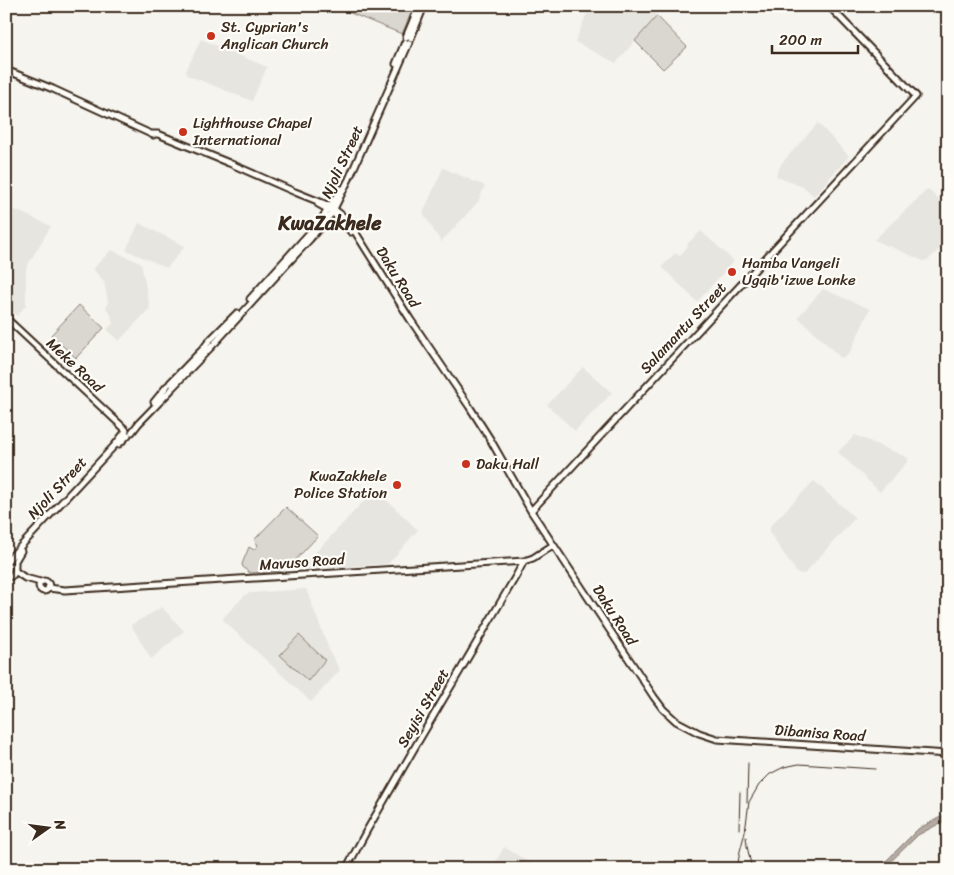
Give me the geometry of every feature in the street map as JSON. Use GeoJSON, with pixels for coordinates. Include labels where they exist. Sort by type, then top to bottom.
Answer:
{"type":"FeatureCollection","features":[{"type":"Feature","properties":{"kind":"street","name":"Njoli Street"},"geometry":{"type":"LineString","coordinates":[[408,40],[419,6]]}},
{"type":"Feature","properties":{"kind":"street","name":"Njoli Street"},"geometry":{"type":"LineString","coordinates":[[14,570],[16,558],[28,542],[203,349],[212,342],[310,239],[331,209],[349,178],[424,6]]}},
{"type":"Feature","properties":{"kind":"street","name":"Salamantu Street"},"geometry":{"type":"LineString","coordinates":[[531,510],[916,96],[829,6]]}},
{"type":"Feature","properties":{"kind":"street","name":"Daku Road"},"geometry":{"type":"LineString","coordinates":[[6,70],[53,89],[156,137],[331,209],[350,230],[412,328],[496,451],[531,510],[657,702],[673,718],[693,730]]}},
{"type":"Feature","properties":{"kind":"street","name":"Meke Road"},"geometry":{"type":"LineString","coordinates":[[6,318],[128,432]]}},
{"type":"Feature","properties":{"kind":"street","name":"Njoli Street"},"geometry":{"type":"LineString","coordinates":[[14,570],[12,563],[7,561],[128,432]]}},
{"type":"Feature","properties":{"kind":"street","name":"Mavuso Road"},"geometry":{"type":"LineString","coordinates":[[14,570],[24,581],[39,584],[44,581],[48,584],[48,588],[64,590],[524,561],[533,558],[553,544]]}},
{"type":"Feature","properties":{"kind":"street"},"geometry":{"type":"LineString","coordinates":[[518,573],[533,558]]}},
{"type":"Feature","properties":{"kind":"street"},"geometry":{"type":"LineString","coordinates":[[512,561],[518,565],[518,573]]}},
{"type":"Feature","properties":{"kind":"street","name":"Seyisi Street"},"geometry":{"type":"LineString","coordinates":[[346,869],[524,561]]}},
{"type":"Feature","properties":{"kind":"street"},"geometry":{"type":"LineString","coordinates":[[6,577],[10,576],[14,570]]}},
{"type":"Feature","properties":{"kind":"street","name":"Dibanisa Road"},"geometry":{"type":"LineString","coordinates":[[693,730],[712,738],[726,740],[948,754]]}},
{"type":"Feature","properties":{"kind":"shaded area"},"geometry":{"type":"Polygon","coordinates":[[[333,6],[414,6],[402,34],[333,6]]]}},
{"type":"Feature","properties":{"kind":"shaded area"},"geometry":{"type":"Polygon","coordinates":[[[590,6],[649,6],[657,16],[616,63],[575,42],[590,6]]]}},
{"type":"Feature","properties":{"kind":"shaded area"},"geometry":{"type":"Polygon","coordinates":[[[657,16],[687,47],[663,69],[635,41],[657,16]]]}},
{"type":"Feature","properties":{"kind":"shaded area"},"geometry":{"type":"Polygon","coordinates":[[[201,39],[267,67],[252,101],[187,75],[186,71],[201,39]]]}},
{"type":"Feature","properties":{"kind":"shaded area"},"geometry":{"type":"Polygon","coordinates":[[[818,123],[849,156],[814,196],[805,188],[776,176],[781,164],[818,123]]]}},
{"type":"Feature","properties":{"kind":"shaded area"},"geometry":{"type":"Polygon","coordinates":[[[443,168],[485,186],[478,202],[441,242],[423,213],[443,168]]]}},
{"type":"Feature","properties":{"kind":"shaded area"},"geometry":{"type":"Polygon","coordinates":[[[928,189],[948,209],[948,241],[928,260],[924,261],[874,240],[928,189]]]}},
{"type":"Feature","properties":{"kind":"shaded area"},"geometry":{"type":"Polygon","coordinates":[[[13,209],[51,226],[26,268],[26,305],[17,316],[6,306],[6,212],[13,209]]]}},
{"type":"Feature","properties":{"kind":"shaded area"},"geometry":{"type":"Polygon","coordinates":[[[139,223],[185,246],[167,268],[126,250],[139,223]]]}},
{"type":"Feature","properties":{"kind":"shaded area"},"geometry":{"type":"Polygon","coordinates":[[[701,231],[734,261],[697,302],[662,267],[675,253],[680,256],[688,246],[687,244],[701,231]]]}},
{"type":"Feature","properties":{"kind":"shaded area"},"geometry":{"type":"Polygon","coordinates":[[[111,250],[141,263],[150,308],[119,341],[107,329],[113,324],[111,315],[106,308],[108,302],[104,282],[93,269],[111,250]]]}},
{"type":"Feature","properties":{"kind":"shaded area"},"geometry":{"type":"Polygon","coordinates":[[[823,289],[870,309],[849,354],[841,358],[798,317],[823,289]]]}},
{"type":"Feature","properties":{"kind":"shaded area"},"geometry":{"type":"Polygon","coordinates":[[[79,305],[104,328],[76,358],[51,335],[79,305]]]}},
{"type":"Feature","properties":{"kind":"shaded area"},"geometry":{"type":"Polygon","coordinates":[[[583,367],[612,393],[575,431],[547,405],[583,367]]]}},
{"type":"Feature","properties":{"kind":"shaded area"},"geometry":{"type":"Polygon","coordinates":[[[855,435],[908,458],[908,461],[880,492],[838,452],[855,435]]]}},
{"type":"Feature","properties":{"kind":"shaded area"},"geometry":{"type":"Polygon","coordinates":[[[814,481],[855,518],[804,574],[797,573],[769,532],[771,525],[814,481]]]}},
{"type":"Feature","properties":{"kind":"shaded area"},"geometry":{"type":"Polygon","coordinates":[[[375,489],[418,530],[388,564],[307,569],[304,565],[375,489]]]}},
{"type":"Feature","properties":{"kind":"shaded area"},"geometry":{"type":"Polygon","coordinates":[[[286,507],[318,536],[290,566],[287,564],[281,571],[250,573],[242,564],[249,547],[254,550],[258,545],[254,540],[286,507]]]}},
{"type":"Feature","properties":{"kind":"shaded area"},"geometry":{"type":"Polygon","coordinates":[[[306,589],[330,652],[340,670],[311,702],[223,618],[246,594],[306,589]]]}},
{"type":"Feature","properties":{"kind":"shaded area"},"geometry":{"type":"Polygon","coordinates":[[[162,607],[184,631],[151,659],[131,625],[162,607]]]}},
{"type":"Feature","properties":{"kind":"shaded area"},"geometry":{"type":"Polygon","coordinates":[[[299,635],[325,660],[308,681],[280,655],[299,635]]]}},
{"type":"Feature","properties":{"kind":"shaded area"},"geometry":{"type":"Polygon","coordinates":[[[948,813],[948,819],[918,835],[883,869],[878,869],[918,829],[948,813]]]}},
{"type":"Feature","properties":{"kind":"shaded area"},"geometry":{"type":"Polygon","coordinates":[[[504,847],[540,869],[492,869],[504,847]]]}},
{"type":"Feature","properties":{"kind":"railway"},"geometry":{"type":"LineString","coordinates":[[747,803],[748,763]]}},
{"type":"Feature","properties":{"kind":"railway"},"geometry":{"type":"LineString","coordinates":[[737,869],[749,802],[759,785],[770,774],[784,767],[799,764],[875,769]]}},
{"type":"Feature","properties":{"kind":"railway"},"geometry":{"type":"LineString","coordinates":[[739,829],[740,792]]}},
{"type":"Feature","properties":{"kind":"railway"},"geometry":{"type":"LineString","coordinates":[[746,837],[752,869]]}},
{"type":"Feature","properties":{"kind":"place","name":"St. Cyprian's Anglican Church"},"geometry":{"type":"Point","coordinates":[211,36]}},
{"type":"Feature","properties":{"kind":"place","name":"Lighthouse Chapel International"},"geometry":{"type":"Point","coordinates":[183,132]}},
{"type":"Feature","properties":{"kind":"place","name":"Hamba Vangeli Ugqib'izwe Lonke"},"geometry":{"type":"Point","coordinates":[732,272]}},
{"type":"Feature","properties":{"kind":"place","name":"Daku Hall"},"geometry":{"type":"Point","coordinates":[466,464]}},
{"type":"Feature","properties":{"kind":"place","name":"KwaZakhele Police Station"},"geometry":{"type":"Point","coordinates":[397,485]}},
{"type":"Feature","properties":{"kind":"district","name":"KwaZakhele"},"geometry":{"type":"Point","coordinates":[330,223]}}]}
